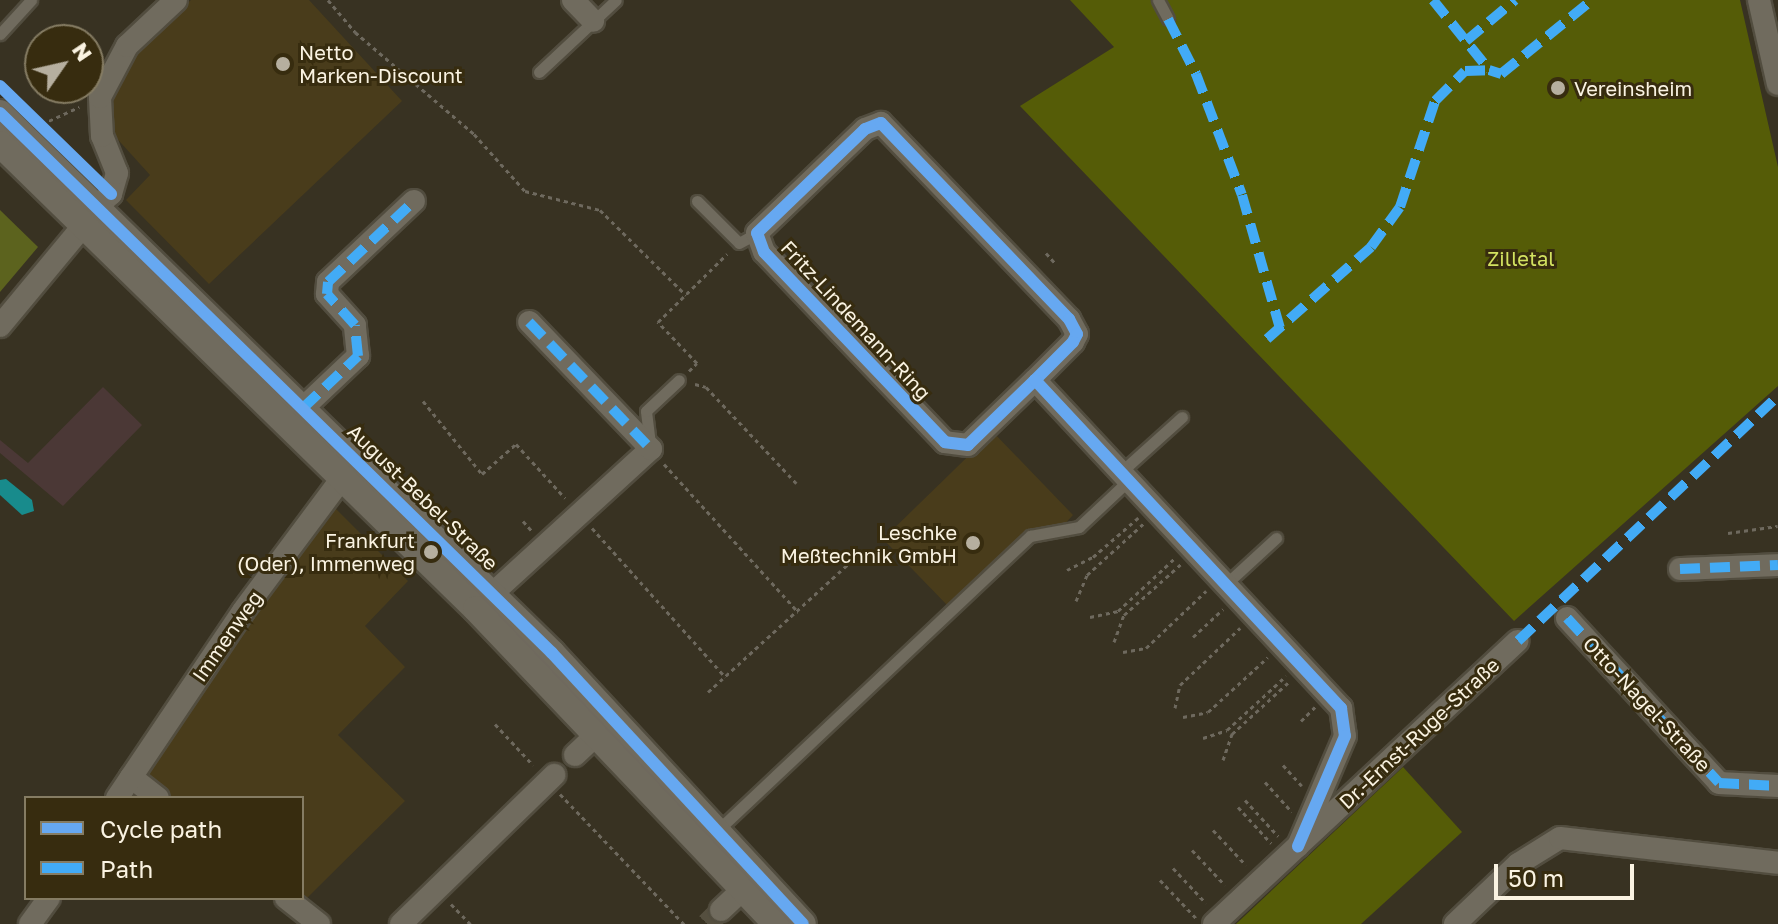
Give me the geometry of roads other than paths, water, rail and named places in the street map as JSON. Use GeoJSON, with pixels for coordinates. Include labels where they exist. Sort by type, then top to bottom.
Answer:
{"type":"FeatureCollection","features":[{"type":"Feature","properties":{"kind":"street"},"geometry":{"type":"LineString","coordinates":[[0,326],[111,194],[117,173],[102,136],[100,97],[127,46],[176,0]]}},
{"type":"Feature","properties":{"kind":"street"},"geometry":{"type":"LineString","coordinates":[[573,0],[593,21]]}},
{"type":"Feature","properties":{"kind":"street"},"geometry":{"type":"LineString","coordinates":[[1759,0],[1778,84]]}},
{"type":"Feature","properties":{"kind":"street","name":"August-Bebel-Straße"},"geometry":{"type":"LineString","coordinates":[[0,113],[90,216],[342,478],[484,601]]}},
{"type":"Feature","properties":{"kind":"street","name":"Fritz-Lindemann-Ring"},"geometry":{"type":"LineString","coordinates":[[881,123],[1069,319],[1077,334],[1073,342],[1035,380],[968,445],[945,442],[748,238],[865,129],[881,123]]}},
{"type":"Feature","properties":{"kind":"street","name":"August-Bebel-Straße"},"geometry":{"type":"LineString","coordinates":[[0,144],[90,216],[303,408],[751,882],[803,924]]}},
{"type":"Feature","properties":{"kind":"street"},"geometry":{"type":"LineString","coordinates":[[303,408],[358,356],[355,325],[327,294],[328,282],[414,201]]}},
{"type":"Feature","properties":{"kind":"street"},"geometry":{"type":"LineString","coordinates":[[484,601],[651,449],[529,322]]}},
{"type":"Feature","properties":{"kind":"street"},"geometry":{"type":"LineString","coordinates":[[1035,380],[1283,644],[1345,718],[1345,736],[1295,845]]}},
{"type":"Feature","properties":{"kind":"street","name":"Immenweg"},"geometry":{"type":"LineString","coordinates":[[118,796],[243,611],[342,478]]}},
{"type":"Feature","properties":{"kind":"street"},"geometry":{"type":"LineString","coordinates":[[1680,569],[1778,565]]}},
{"type":"Feature","properties":{"kind":"street","name":"Otto-Nagel-Straße"},"geometry":{"type":"LineString","coordinates":[[1567,618],[1719,783],[1778,786]]}},
{"type":"Feature","properties":{"kind":"street","name":"Dr.-Ernst-Ruge-Straße"},"geometry":{"type":"LineString","coordinates":[[1212,922],[1261,881],[1295,845],[1518,641]]}},
{"type":"Feature","properties":{"kind":"street"},"geometry":{"type":"LineString","coordinates":[[575,755],[605,726]]}},
{"type":"Feature","properties":{"kind":"street"},"geometry":{"type":"LineString","coordinates":[[131,777],[155,796]]}},
{"type":"Feature","properties":{"kind":"street"},"geometry":{"type":"LineString","coordinates":[[401,924],[550,778]]}},
{"type":"Feature","properties":{"kind":"street"},"geometry":{"type":"LineString","coordinates":[[1455,924],[1526,857],[1560,838],[1778,863]]}},
{"type":"Feature","properties":{"kind":"street"},"geometry":{"type":"LineString","coordinates":[[721,910],[751,882]]}},
{"type":"Feature","properties":{"kind":"street","name":"August-Bebel-Straße"},"geometry":{"type":"LineString","coordinates":[[751,882],[776,924]]}},
{"type":"Feature","properties":{"kind":"street"},"geometry":{"type":"LineString","coordinates":[[30,924],[48,900]]}},
{"type":"Feature","properties":{"kind":"street"},"geometry":{"type":"LineString","coordinates":[[289,900],[319,924]]}},
{"type":"Feature","properties":{"kind":"lane"},"geometry":{"type":"LineString","coordinates":[[0,34],[31,0]]}},
{"type":"Feature","properties":{"kind":"lane"},"geometry":{"type":"LineString","coordinates":[[539,72],[616,0]]}},
{"type":"Feature","properties":{"kind":"lane"},"geometry":{"type":"LineString","coordinates":[[1158,0],[1168,19]]}},
{"type":"Feature","properties":{"kind":"lane"},"geometry":{"type":"LineString","coordinates":[[697,201],[748,238]]}},
{"type":"Feature","properties":{"kind":"lane"},"geometry":{"type":"LineString","coordinates":[[651,449],[646,411],[679,380]]}},
{"type":"Feature","properties":{"kind":"lane"},"geometry":{"type":"LineString","coordinates":[[710,838],[1030,536],[1079,527],[1182,417]]}},
{"type":"Feature","properties":{"kind":"lane"},"geometry":{"type":"LineString","coordinates":[[1228,586],[1276,538]]}},
{"type":"Feature","properties":{"kind":"water"},"geometry":{"type":"Polygon","coordinates":[[[6,479],[32,500],[34,511],[22,515],[0,495],[0,480],[6,479]]]}},
{"type":"Feature","properties":{"kind":"tunnel"},"geometry":{"type":"LineString","coordinates":[[707,924],[721,910]]}},
{"type":"Feature","properties":{"kind":"tram line"},"geometry":{"type":"LineString","coordinates":[[0,122],[435,547],[792,924]]}},
{"type":"Feature","properties":{"kind":"place","name":"Netto Marken-Discount"},"geometry":{"type":"Point","coordinates":[283,64]}},
{"type":"Feature","properties":{"kind":"place","name":"Vereinsheim"},"geometry":{"type":"Point","coordinates":[1558,88]}},
{"type":"Feature","properties":{"kind":"place","name":"Leschke Meßtechnik GmbH"},"geometry":{"type":"Point","coordinates":[973,543]}},
{"type":"Feature","properties":{"kind":"place","name":"Frankfurt (Oder), Immenweg"},"geometry":{"type":"Point","coordinates":[431,552]}},
{"type":"Feature","properties":{"kind":"park label","name":"Zilletal"},"geometry":{"type":"Point","coordinates":[1521,258]}}]}
